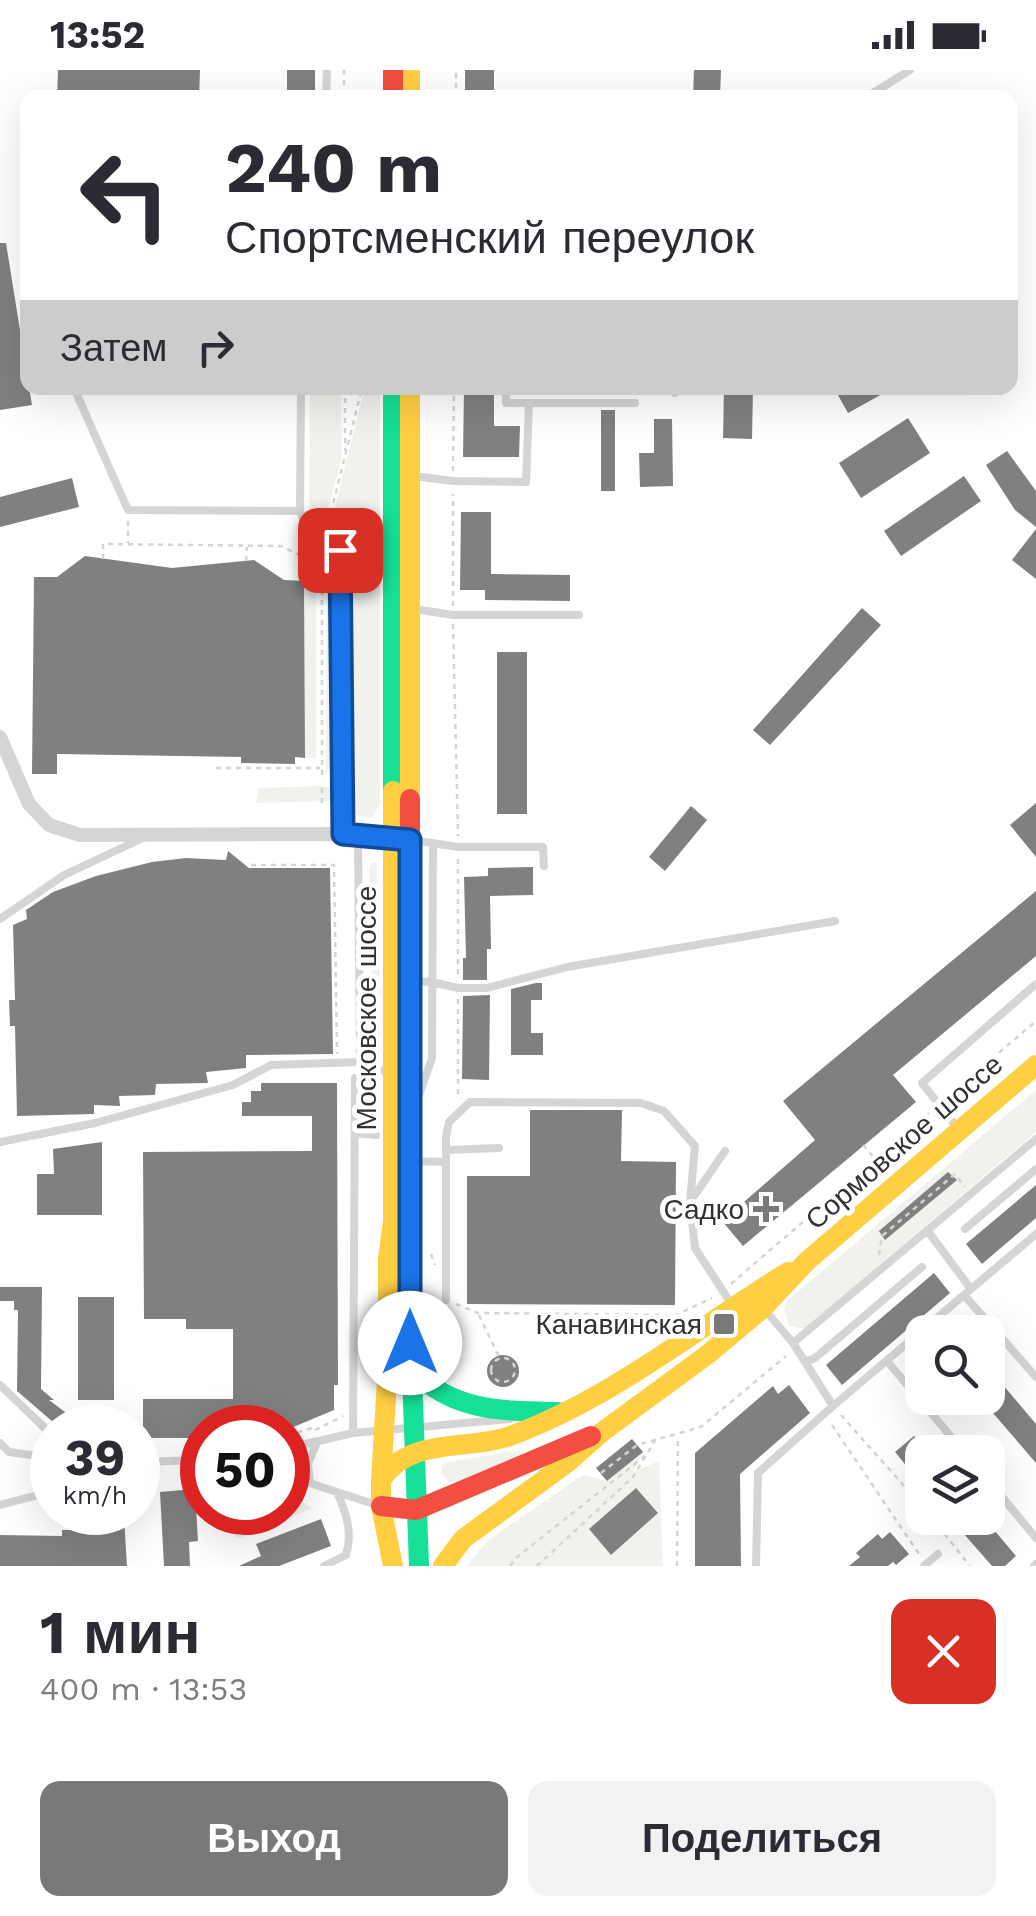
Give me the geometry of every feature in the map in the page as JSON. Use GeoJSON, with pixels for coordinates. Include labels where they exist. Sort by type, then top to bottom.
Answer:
{"type":"FeatureCollection","features":[{"type":"Feature","properties":{"kind":"main road","name":"Московское шоссе"},"geometry":{"type":"LineString","coordinates":[[393,395],[402,838],[410,982],[410,1366],[419,1566]]}},
{"type":"Feature","properties":{"kind":"main road","name":"Московское шоссе"},"geometry":{"type":"LineString","coordinates":[[393,1566],[380,1480],[388,1258],[393,1221],[393,1074],[410,608],[410,395]]}},
{"type":"Feature","properties":{"kind":"main road","name":"Сормовское шоссе"},"geometry":{"type":"LineString","coordinates":[[443,1566],[463,1539],[567,1464],[602,1432],[764,1308],[807,1261],[1036,1065]]}},
{"type":"Feature","properties":{"kind":"main road","name":"Сормовское шоссе"},"geometry":{"type":"LineString","coordinates":[[380,1480],[395,1462],[414,1454],[505,1438],[566,1412],[635,1374],[726,1298],[807,1261]]}},
{"type":"Feature","properties":{"kind":"main road","name":"Сормовское шоссе"},"geometry":{"type":"LineString","coordinates":[[410,1366],[424,1386],[447,1400],[517,1412],[566,1412]]}},
{"type":"Feature","properties":{"kind":"main road","name":"Сормовское шоссе"},"geometry":{"type":"LineString","coordinates":[[416,1510],[602,1432]]}},
{"type":"Feature","properties":{"kind":"main road"},"geometry":{"type":"LineString","coordinates":[[381,1506],[416,1510]]}},
{"type":"Feature","properties":{"kind":"street"},"geometry":{"type":"LineString","coordinates":[[0,737],[30,804],[49,825],[80,835],[402,838]]}},
{"type":"Feature","properties":{"kind":"lane"},"geometry":{"type":"LineString","coordinates":[[878,90],[910,70]]}},
{"type":"Feature","properties":{"kind":"lane"},"geometry":{"type":"LineString","coordinates":[[77,395],[128,510],[300,511]]}},
{"type":"Feature","properties":{"kind":"lane"},"geometry":{"type":"LineString","coordinates":[[301,395],[300,511],[310,537],[340,550],[360,1062]]}},
{"type":"Feature","properties":{"kind":"lane"},"geometry":{"type":"LineString","coordinates":[[506,395],[506,403],[635,403]]}},
{"type":"Feature","properties":{"kind":"lane"},"geometry":{"type":"LineString","coordinates":[[410,476],[526,482],[529,403]]}},
{"type":"Feature","properties":{"kind":"lane"},"geometry":{"type":"LineString","coordinates":[[410,608],[453,615],[580,615]]}},
{"type":"Feature","properties":{"kind":"lane"},"geometry":{"type":"LineString","coordinates":[[0,919],[64,875],[148,836]]}},
{"type":"Feature","properties":{"kind":"lane"},"geometry":{"type":"LineString","coordinates":[[402,838],[458,846],[542,846],[544,866]]}},
{"type":"Feature","properties":{"kind":"lane"},"geometry":{"type":"LineString","coordinates":[[410,1124],[432,1058],[433,843]]}},
{"type":"Feature","properties":{"kind":"lane"},"geometry":{"type":"LineString","coordinates":[[410,982],[487,988],[567,968],[835,921]]}},
{"type":"Feature","properties":{"kind":"lane"},"geometry":{"type":"LineString","coordinates":[[959,1130],[922,1083],[1036,984]]}},
{"type":"Feature","properties":{"kind":"lane"},"geometry":{"type":"LineString","coordinates":[[0,1142],[95,1123],[233,1085],[271,1066],[360,1062],[393,1074]]}},
{"type":"Feature","properties":{"kind":"lane"},"geometry":{"type":"LineString","coordinates":[[353,1432],[355,1078]]}},
{"type":"Feature","properties":{"kind":"lane"},"geometry":{"type":"LineString","coordinates":[[446,1300],[449,1122],[470,1102],[641,1103],[664,1111],[695,1146],[690,1202],[695,1248],[726,1298]]}},
{"type":"Feature","properties":{"kind":"lane"},"geometry":{"type":"LineString","coordinates":[[355,1133],[376,1136]]}},
{"type":"Feature","properties":{"kind":"lane"},"geometry":{"type":"LineString","coordinates":[[794,1345],[1036,1138]]}},
{"type":"Feature","properties":{"kind":"lane"},"geometry":{"type":"LineString","coordinates":[[446,1150],[499,1148]]}},
{"type":"Feature","properties":{"kind":"lane"},"geometry":{"type":"LineString","coordinates":[[690,1202],[726,1151]]}},
{"type":"Feature","properties":{"kind":"lane"},"geometry":{"type":"LineString","coordinates":[[410,1161],[446,1162]]}},
{"type":"Feature","properties":{"kind":"lane"},"geometry":{"type":"LineString","coordinates":[[966,1228],[1036,1169]]}},
{"type":"Feature","properties":{"kind":"lane"},"geometry":{"type":"LineString","coordinates":[[926,1230],[968,1292],[1036,1376]]}},
{"type":"Feature","properties":{"kind":"lane"},"geometry":{"type":"LineString","coordinates":[[756,1566],[758,1473],[1036,1234]]}},
{"type":"Feature","properties":{"kind":"lane"},"geometry":{"type":"LineString","coordinates":[[805,1362],[815,1358],[922,1267]]}},
{"type":"Feature","properties":{"kind":"lane"},"geometry":{"type":"LineString","coordinates":[[764,1308],[794,1345],[833,1406]]}},
{"type":"Feature","properties":{"kind":"lane"},"geometry":{"type":"LineString","coordinates":[[887,1361],[950,1435]]}},
{"type":"Feature","properties":{"kind":"lane"},"geometry":{"type":"LineString","coordinates":[[0,1385],[30,1414]]}},
{"type":"Feature","properties":{"kind":"lane"},"geometry":{"type":"LineString","coordinates":[[310,1443],[353,1432],[512,1419],[542,1423]]}},
{"type":"Feature","properties":{"kind":"lane"},"geometry":{"type":"LineString","coordinates":[[310,1459],[317,1442]]}},
{"type":"Feature","properties":{"kind":"lane"},"geometry":{"type":"LineString","coordinates":[[0,1444],[10,1452],[30,1455]]}},
{"type":"Feature","properties":{"kind":"lane"},"geometry":{"type":"LineString","coordinates":[[310,1483],[381,1506]]}},
{"type":"Feature","properties":{"kind":"lane"},"geometry":{"type":"LineString","coordinates":[[324,1566],[346,1555],[349,1546],[347,1520],[337,1492]]}},
{"type":"Feature","properties":{"kind":"lane"},"geometry":{"type":"LineString","coordinates":[[0,1505],[30,1497]]}},
{"type":"Feature","properties":{"kind":"lane"},"geometry":{"type":"LineString","coordinates":[[1005,1501],[1036,1538]]}},
{"type":"Feature","properties":{"kind":"lane"},"geometry":{"type":"LineString","coordinates":[[924,1566],[938,1554]]}},
{"type":"Feature","properties":{"kind":"path"},"geometry":{"type":"LineString","coordinates":[[345,395],[345,456]]}},
{"type":"Feature","properties":{"kind":"path"},"geometry":{"type":"LineString","coordinates":[[128,510],[128,544]]}},
{"type":"Feature","properties":{"kind":"path"},"geometry":{"type":"LineString","coordinates":[[103,559],[103,544],[280,546],[322,566]]}},
{"type":"Feature","properties":{"kind":"path"},"geometry":{"type":"LineString","coordinates":[[246,546],[246,560]]}},
{"type":"Feature","properties":{"kind":"path"},"geometry":{"type":"LineString","coordinates":[[216,768],[322,768]]}},
{"type":"Feature","properties":{"kind":"path"},"geometry":{"type":"LineString","coordinates":[[322,786],[322,803]]}},
{"type":"Feature","properties":{"kind":"path"},"geometry":{"type":"LineString","coordinates":[[251,865],[334,864],[337,1056]]}},
{"type":"Feature","properties":{"kind":"path"},"geometry":{"type":"LineString","coordinates":[[446,1300],[478,1313],[676,1315],[726,1298],[834,1195],[1036,1020]]}},
{"type":"Feature","properties":{"kind":"path"},"geometry":{"type":"LineString","coordinates":[[863,1145],[876,1160]]}},
{"type":"Feature","properties":{"kind":"path"},"geometry":{"type":"LineString","coordinates":[[834,1195],[850,1195],[877,1172]]}},
{"type":"Feature","properties":{"kind":"path"},"geometry":{"type":"LineString","coordinates":[[877,1272],[882,1236],[952,1176]]}},
{"type":"Feature","properties":{"kind":"path"},"geometry":{"type":"LineString","coordinates":[[478,1313],[499,1359]]}},
{"type":"Feature","properties":{"kind":"path"},"geometry":{"type":"LineString","coordinates":[[601,1474],[637,1446],[701,1427],[794,1345]]}},
{"type":"Feature","properties":{"kind":"path"},"geometry":{"type":"LineString","coordinates":[[499,1359],[509,1360],[514,1366],[514,1376],[507,1382],[499,1382],[492,1374],[492,1366],[499,1359]]}},
{"type":"Feature","properties":{"kind":"path"},"geometry":{"type":"LineString","coordinates":[[833,1406],[905,1487]]}},
{"type":"Feature","properties":{"kind":"path"},"geometry":{"type":"LineString","coordinates":[[824,1414],[920,1555]]}},
{"type":"Feature","properties":{"kind":"path"},"geometry":{"type":"LineString","coordinates":[[310,1429],[322,1426]]}},
{"type":"Feature","properties":{"kind":"path"},"geometry":{"type":"LineString","coordinates":[[677,1566],[678,1436]]}},
{"type":"Feature","properties":{"kind":"path"},"geometry":{"type":"LineString","coordinates":[[537,1566],[633,1477],[656,1438]]}},
{"type":"Feature","properties":{"kind":"path"},"geometry":{"type":"LineString","coordinates":[[510,1566],[646,1455]]}},
{"type":"Feature","properties":{"kind":"path"},"geometry":{"type":"LineString","coordinates":[[945,1535],[970,1566]]}},
{"type":"Feature","properties":{"kind":"shaded area"},"geometry":{"type":"Polygon","coordinates":[[[310,395],[341,395],[342,457],[322,533],[313,530],[309,518],[310,395]]]}},
{"type":"Feature","properties":{"kind":"shaded area"},"geometry":{"type":"Polygon","coordinates":[[[363,395],[380,395],[380,804],[372,818],[351,814],[347,806],[347,535],[328,534],[363,395]]]}},
{"type":"Feature","properties":{"kind":"shaded area"},"geometry":{"type":"Polygon","coordinates":[[[327,553],[335,567],[334,761],[326,773],[327,553]]]}},
{"type":"Feature","properties":{"kind":"shaded area"},"geometry":{"type":"Polygon","coordinates":[[[316,580],[316,758],[305,758],[304,581],[316,580]]]}},
{"type":"Feature","properties":{"kind":"shaded area"},"geometry":{"type":"Polygon","coordinates":[[[329,787],[329,801],[256,803],[259,788],[329,787]]]}},
{"type":"Feature","properties":{"kind":"shaded area"},"geometry":{"type":"Polygon","coordinates":[[[377,862],[382,1052],[376,1057],[369,868],[377,862]]]}},
{"type":"Feature","properties":{"kind":"shaded area"},"geometry":{"type":"Polygon","coordinates":[[[1036,1090],[1036,1132],[804,1329],[789,1326],[784,1309],[787,1301],[1036,1090]]]}},
{"type":"Feature","properties":{"kind":"shaded area"},"geometry":{"type":"Polygon","coordinates":[[[521,1450],[522,1457],[455,1482],[441,1474],[442,1466],[448,1462],[521,1450]]]}},
{"type":"Feature","properties":{"kind":"shaded area"},"geometry":{"type":"Polygon","coordinates":[[[643,1452],[633,1472],[659,1461],[663,1566],[467,1566],[488,1540],[583,1475],[607,1481],[643,1452]]]}},
{"type":"Feature","properties":{"kind":"building"},"geometry":{"type":"Polygon","coordinates":[[[58,70],[200,70],[199,90],[57,90],[58,70]]]}},
{"type":"Feature","properties":{"kind":"building"},"geometry":{"type":"Polygon","coordinates":[[[287,70],[315,70],[315,90],[287,90],[287,70]]]}},
{"type":"Feature","properties":{"kind":"building"},"geometry":{"type":"Polygon","coordinates":[[[465,70],[494,70],[494,90],[465,90],[465,70]]]}},
{"type":"Feature","properties":{"kind":"building"},"geometry":{"type":"Polygon","coordinates":[[[694,70],[721,70],[720,90],[693,90],[694,70]]]}},
{"type":"Feature","properties":{"kind":"building"},"geometry":{"type":"Polygon","coordinates":[[[0,243],[6,243],[20,330],[20,395],[30,395],[32,405],[0,410],[0,243]]]}},
{"type":"Feature","properties":{"kind":"building"},"geometry":{"type":"Polygon","coordinates":[[[464,395],[494,395],[494,426],[520,426],[519,457],[463,457],[464,395]]]}},
{"type":"Feature","properties":{"kind":"building"},"geometry":{"type":"Polygon","coordinates":[[[724,395],[753,395],[752,439],[723,438],[724,395]]]}},
{"type":"Feature","properties":{"kind":"building"},"geometry":{"type":"Polygon","coordinates":[[[838,395],[880,395],[848,413],[838,395]]]}},
{"type":"Feature","properties":{"kind":"building"},"geometry":{"type":"Polygon","coordinates":[[[601,410],[615,410],[615,491],[601,491],[601,410]]]}},
{"type":"Feature","properties":{"kind":"building"},"geometry":{"type":"Polygon","coordinates":[[[908,418],[930,453],[861,498],[839,463],[908,418]]]}},
{"type":"Feature","properties":{"kind":"building"},"geometry":{"type":"Polygon","coordinates":[[[654,419],[672,419],[673,486],[640,487],[639,453],[654,453],[654,419]]]}},
{"type":"Feature","properties":{"kind":"building"},"geometry":{"type":"Polygon","coordinates":[[[1007,451],[1036,491],[1036,527],[1015,510],[986,465],[1007,451]]]}},
{"type":"Feature","properties":{"kind":"building"},"geometry":{"type":"Polygon","coordinates":[[[964,476],[981,501],[901,556],[884,531],[964,476]]]}},
{"type":"Feature","properties":{"kind":"building"},"geometry":{"type":"Polygon","coordinates":[[[72,478],[79,507],[0,527],[0,497],[72,478]]]}},
{"type":"Feature","properties":{"kind":"building"},"geometry":{"type":"Polygon","coordinates":[[[461,512],[491,512],[491,574],[570,575],[570,601],[485,600],[485,590],[460,590],[461,512]]]}},
{"type":"Feature","properties":{"kind":"building"},"geometry":{"type":"Polygon","coordinates":[[[1036,529],[1036,579],[1012,560],[1036,529]]]}},
{"type":"Feature","properties":{"kind":"building"},"geometry":{"type":"Polygon","coordinates":[[[85,556],[172,568],[254,560],[284,580],[304,581],[305,758],[295,757],[295,764],[241,763],[241,757],[57,754],[57,774],[32,774],[34,577],[57,577],[85,556]]]}},
{"type":"Feature","properties":{"kind":"building"},"geometry":{"type":"Polygon","coordinates":[[[862,608],[881,625],[770,745],[753,730],[862,608]]]}},
{"type":"Feature","properties":{"kind":"building"},"geometry":{"type":"Polygon","coordinates":[[[497,652],[527,652],[527,814],[497,814],[497,652]]]}},
{"type":"Feature","properties":{"kind":"building"},"geometry":{"type":"Polygon","coordinates":[[[1036,803],[1036,857],[1010,825],[1036,803]]]}},
{"type":"Feature","properties":{"kind":"building"},"geometry":{"type":"Polygon","coordinates":[[[691,806],[707,820],[665,871],[649,857],[691,806]]]}},
{"type":"Feature","properties":{"kind":"building"},"geometry":{"type":"Polygon","coordinates":[[[228,851],[249,868],[330,868],[333,1054],[246,1055],[246,1068],[206,1072],[208,1083],[156,1084],[155,1095],[119,1096],[120,1106],[94,1105],[94,1114],[17,1116],[15,1026],[10,1026],[9,1000],[15,1000],[13,925],[27,919],[26,910],[53,892],[96,876],[152,862],[186,858],[226,860],[228,851]]]}},
{"type":"Feature","properties":{"kind":"building"},"geometry":{"type":"Polygon","coordinates":[[[533,867],[533,895],[490,896],[487,980],[463,980],[464,877],[488,876],[488,868],[533,867]]]}},
{"type":"Feature","properties":{"kind":"building"},"geometry":{"type":"Polygon","coordinates":[[[1036,891],[1036,956],[893,1075],[916,1102],[743,1246],[722,1221],[815,1140],[783,1101],[1036,891]]]}},
{"type":"Feature","properties":{"kind":"building"},"geometry":{"type":"Polygon","coordinates":[[[542,983],[542,1000],[531,1000],[531,1033],[543,1033],[543,1055],[511,1055],[511,989],[542,983]]]}},
{"type":"Feature","properties":{"kind":"building"},"geometry":{"type":"Polygon","coordinates":[[[490,995],[489,1080],[462,1079],[463,996],[490,995]]]}},
{"type":"Feature","properties":{"kind":"building"},"geometry":{"type":"Polygon","coordinates":[[[261,1083],[337,1083],[338,1385],[334,1385],[334,1410],[310,1420],[310,1405],[180,1405],[180,1438],[160,1438],[160,1405],[143,1405],[143,1399],[233,1399],[233,1329],[186,1329],[186,1319],[144,1319],[143,1152],[312,1151],[312,1116],[242,1116],[242,1102],[251,1102],[251,1091],[261,1091],[261,1083]]]}},
{"type":"Feature","properties":{"kind":"building"},"geometry":{"type":"Polygon","coordinates":[[[530,1110],[622,1110],[621,1161],[676,1162],[675,1305],[467,1304],[467,1176],[530,1176],[530,1110]]]}},
{"type":"Feature","properties":{"kind":"building"},"geometry":{"type":"Polygon","coordinates":[[[102,1142],[102,1215],[37,1215],[37,1174],[54,1174],[53,1149],[102,1142]]]}},
{"type":"Feature","properties":{"kind":"building"},"geometry":{"type":"Polygon","coordinates":[[[948,1172],[957,1180],[885,1240],[879,1231],[948,1172]]]}},
{"type":"Feature","properties":{"kind":"building"},"geometry":{"type":"Polygon","coordinates":[[[1036,1185],[1036,1218],[982,1264],[966,1244],[1036,1185]]]}},
{"type":"Feature","properties":{"kind":"building"},"geometry":{"type":"Polygon","coordinates":[[[934,1273],[950,1293],[924,1315],[905,1315],[905,1331],[842,1385],[826,1365],[934,1273]]]}},
{"type":"Feature","properties":{"kind":"building"},"geometry":{"type":"Polygon","coordinates":[[[0,1287],[42,1287],[41,1389],[56,1405],[33,1405],[17,1391],[18,1310],[14,1310],[14,1301],[0,1301],[0,1287]]]}},
{"type":"Feature","properties":{"kind":"building"},"geometry":{"type":"Polygon","coordinates":[[[78,1297],[114,1297],[114,1400],[78,1400],[78,1297]]]}},
{"type":"Feature","properties":{"kind":"building"},"geometry":{"type":"Polygon","coordinates":[[[503,1355],[514,1360],[519,1371],[514,1382],[503,1387],[492,1382],[487,1371],[492,1360],[503,1355]]]}},
{"type":"Feature","properties":{"kind":"building"},"geometry":{"type":"Polygon","coordinates":[[[789,1385],[810,1413],[740,1474],[741,1566],[695,1566],[695,1453],[773,1386],[778,1394],[789,1385]]]}},
{"type":"Feature","properties":{"kind":"building"},"geometry":{"type":"Polygon","coordinates":[[[1005,1387],[1036,1424],[1036,1463],[995,1415],[1005,1415],[1005,1387]]]}},
{"type":"Feature","properties":{"kind":"building"},"geometry":{"type":"Polygon","coordinates":[[[632,1439],[643,1452],[607,1481],[596,1468],[632,1439]]]}},
{"type":"Feature","properties":{"kind":"building"},"geometry":{"type":"Polygon","coordinates":[[[905,1444],[905,1464],[895,1452],[905,1444]]]}},
{"type":"Feature","properties":{"kind":"building"},"geometry":{"type":"Polygon","coordinates":[[[636,1488],[658,1513],[611,1555],[589,1529],[636,1488]]]}},
{"type":"Feature","properties":{"kind":"building"},"geometry":{"type":"Polygon","coordinates":[[[180,1490],[180,1535],[198,1535],[198,1541],[189,1542],[190,1566],[164,1566],[160,1492],[180,1490]]]}},
{"type":"Feature","properties":{"kind":"building"},"geometry":{"type":"Polygon","coordinates":[[[321,1519],[331,1546],[279,1566],[239,1566],[261,1556],[256,1544],[279,1535],[310,1535],[310,1523],[321,1519]]]}},
{"type":"Feature","properties":{"kind":"building"},"geometry":{"type":"Polygon","coordinates":[[[890,1532],[909,1554],[896,1565],[893,1562],[888,1566],[849,1566],[860,1557],[856,1553],[878,1534],[882,1539],[890,1532]]]}},
{"type":"Feature","properties":{"kind":"building"},"geometry":{"type":"Polygon","coordinates":[[[0,1535],[125,1535],[127,1566],[0,1566],[0,1535]]]}},
{"type":"Feature","properties":{"kind":"building"},"geometry":{"type":"Polygon","coordinates":[[[965,1535],[998,1535],[1016,1556],[1005,1566],[992,1566],[965,1535]]]}},
{"type":"Feature","properties":{"kind":"traffic: fast"},"geometry":{"type":"LineString","coordinates":[[393,395],[393,791]]}},
{"type":"Feature","properties":{"kind":"traffic: fast"},"geometry":{"type":"LineString","coordinates":[[410,1138],[410,1320],[419,1566]]}},
{"type":"Feature","properties":{"kind":"traffic: fast"},"geometry":{"type":"LineString","coordinates":[[412,1368],[443,1393],[461,1401],[498,1409],[558,1412]]}},
{"type":"Feature","properties":{"kind":"traffic: slow"},"geometry":{"type":"LineString","coordinates":[[410,70],[410,90]]}},
{"type":"Feature","properties":{"kind":"traffic: slow"},"geometry":{"type":"LineString","coordinates":[[410,395],[410,799]]}},
{"type":"Feature","properties":{"kind":"traffic: slow"},"geometry":{"type":"LineString","coordinates":[[393,791],[393,1221],[388,1258],[388,1364],[381,1480],[381,1506],[393,1566]]}},
{"type":"Feature","properties":{"kind":"traffic: slow"},"geometry":{"type":"LineString","coordinates":[[443,1566],[463,1539],[567,1463],[763,1308],[807,1261],[1036,1065]]}},
{"type":"Feature","properties":{"kind":"traffic: slow"},"geometry":{"type":"LineString","coordinates":[[381,1480],[408,1456],[513,1435],[586,1401],[788,1272]]}},
{"type":"Feature","properties":{"kind":"traffic: jam"},"geometry":{"type":"LineString","coordinates":[[393,70],[393,90]]}},
{"type":"Feature","properties":{"kind":"traffic: jam"},"geometry":{"type":"LineString","coordinates":[[410,799],[410,1138]]}},
{"type":"Feature","properties":{"kind":"traffic: jam"},"geometry":{"type":"LineString","coordinates":[[381,1506],[416,1510],[591,1436]]}},
{"type":"Feature","properties":{"kind":"place","name":"Садко"},"geometry":{"type":"Point","coordinates":[766,1209]}},
{"type":"Feature","properties":{"kind":"place","name":"Канавинская"},"geometry":{"type":"Point","coordinates":[724,1324]}},
{"type":"Feature","properties":{"kind":"route"},"geometry":{"type":"LineString","coordinates":[[340,550],[343,834],[410,840],[410,1343]]}}]}
